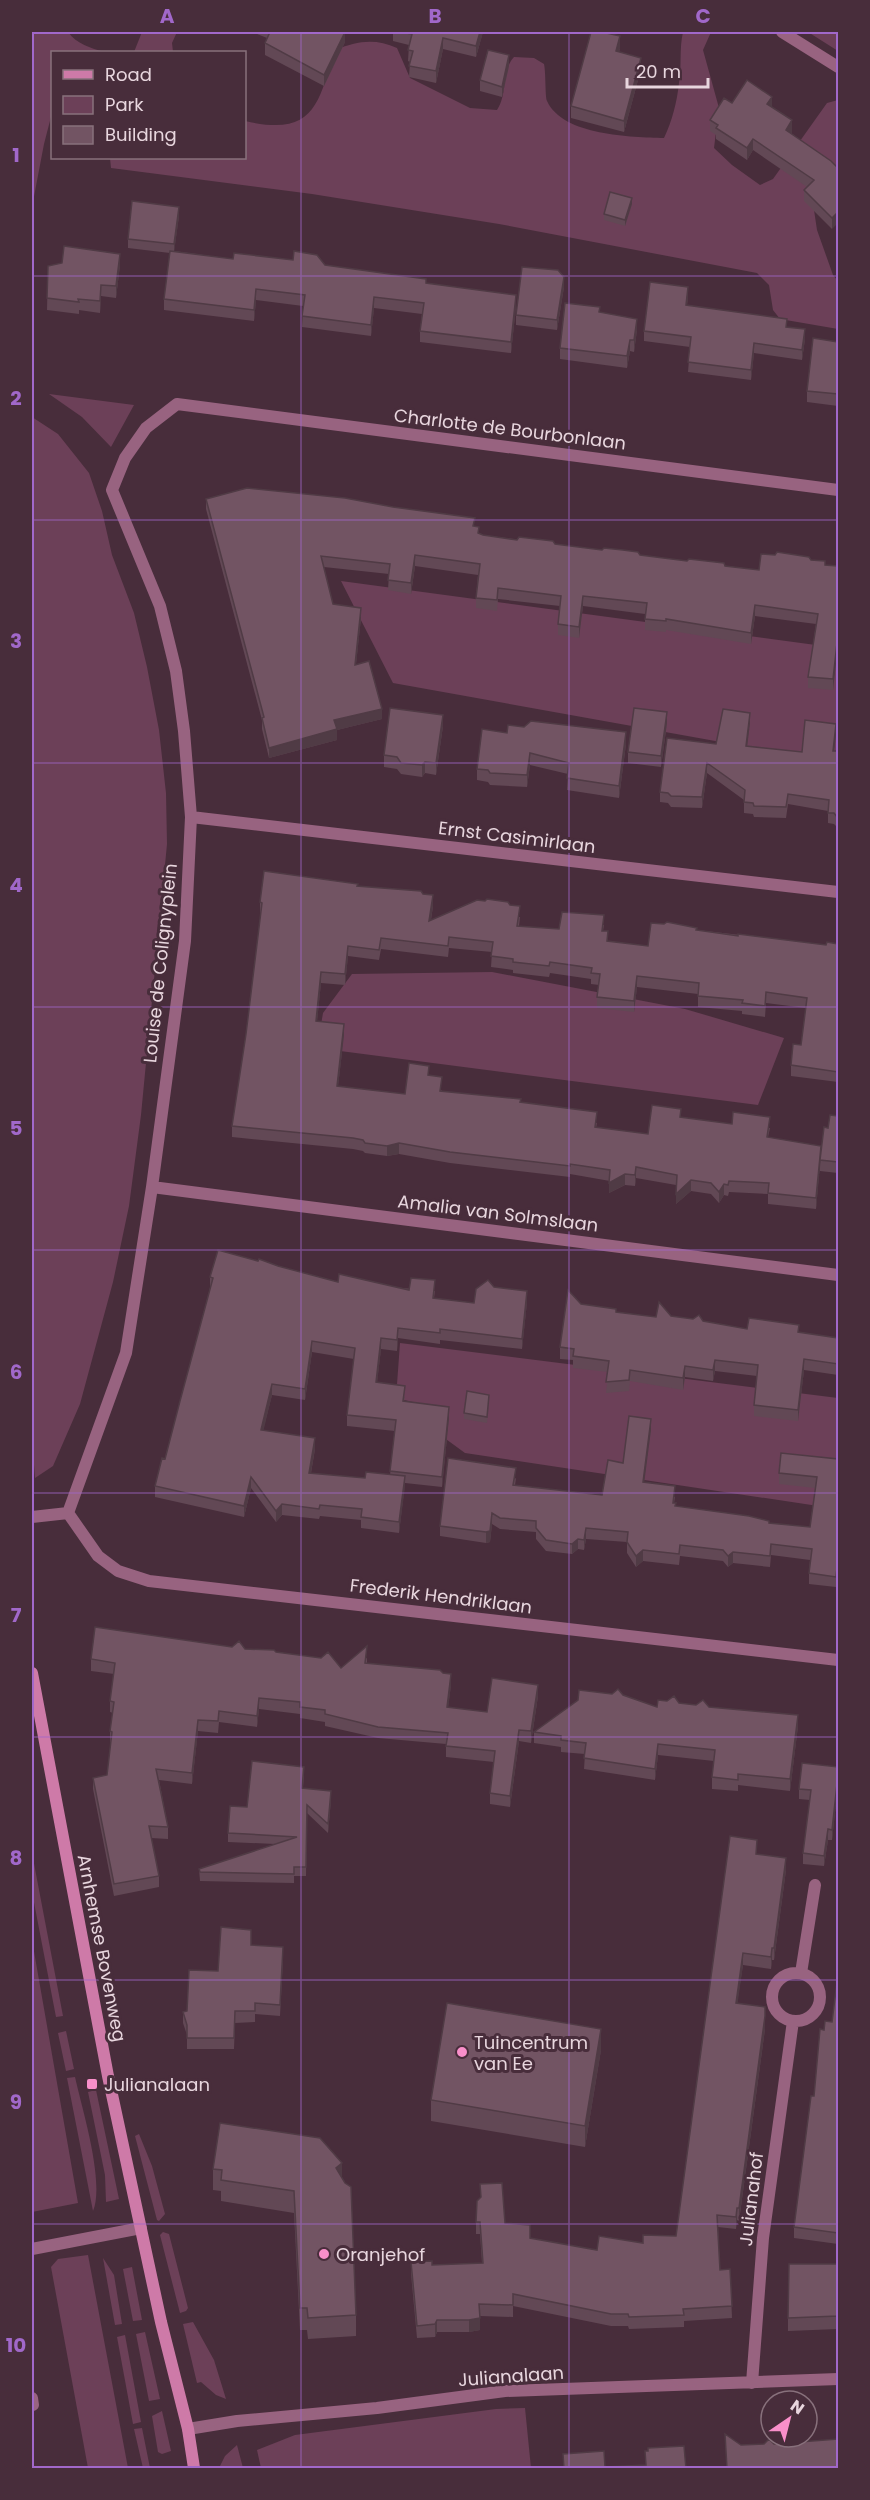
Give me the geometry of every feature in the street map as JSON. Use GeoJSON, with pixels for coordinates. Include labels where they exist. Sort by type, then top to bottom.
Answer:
{"type":"FeatureCollection","features":[{"type":"Feature","properties":{"kind":"main road","name":"Arnhemse Bovenweg"},"geometry":{"type":"LineString","coordinates":[[32,1673],[108,2076],[188,2429],[194,2469]]}},
{"type":"Feature","properties":{"kind":"street"},"geometry":{"type":"LineString","coordinates":[[782,32],[838,67]]}},
{"type":"Feature","properties":{"kind":"street","name":"Charlotte de Bourbonlaan"},"geometry":{"type":"LineString","coordinates":[[177,404],[838,490]]}},
{"type":"Feature","properties":{"kind":"street","name":"Louise de Colignyplein"},"geometry":{"type":"LineString","coordinates":[[68,1513],[126,1353],[152,1187],[185,941],[191,817],[184,731],[176,671],[160,606],[112,490],[125,458],[146,428],[177,404]]}},
{"type":"Feature","properties":{"kind":"street","name":"Ernst Casimirlaan"},"geometry":{"type":"LineString","coordinates":[[191,817],[838,892]]}},
{"type":"Feature","properties":{"kind":"street","name":"Amalia van Solmslaan"},"geometry":{"type":"LineString","coordinates":[[152,1187],[838,1275]]}},
{"type":"Feature","properties":{"kind":"street"},"geometry":{"type":"LineString","coordinates":[[32,1517],[68,1513]]}},
{"type":"Feature","properties":{"kind":"street","name":"Frederik Hendriklaan"},"geometry":{"type":"LineString","coordinates":[[68,1513],[98,1556],[118,1572],[149,1581],[838,1660]]}},
{"type":"Feature","properties":{"kind":"street"},"geometry":{"type":"LineString","coordinates":[[801,1973],[815,1885]]}},
{"type":"Feature","properties":{"kind":"street"},"geometry":{"type":"LineString","coordinates":[[793,1973],[801,1973],[814,1982],[820,1997],[814,2012],[808,2017],[794,2021],[779,2014],[772,2000],[772,1992],[780,1979],[793,1973]]}},
{"type":"Feature","properties":{"kind":"street","name":"Julianahof"},"geometry":{"type":"LineString","coordinates":[[752,2383],[763,2238],[794,2021]]}},
{"type":"Feature","properties":{"kind":"street"},"geometry":{"type":"LineString","coordinates":[[32,2249],[141,2228]]}},
{"type":"Feature","properties":{"kind":"street","name":"Julianalaan"},"geometry":{"type":"LineString","coordinates":[[188,2429],[237,2421],[376,2408],[504,2391],[838,2379]]}},
{"type":"Feature","properties":{"kind":"green space"},"geometry":{"type":"Polygon","coordinates":[[[32,32],[68,32],[80,43],[102,51],[51,51],[51,117],[32,207],[32,32]]]}},
{"type":"Feature","properties":{"kind":"green space"},"geometry":{"type":"Polygon","coordinates":[[[142,32],[177,32],[172,43],[173,51],[134,51],[142,32]]]}},
{"type":"Feature","properties":{"kind":"green space"},"geometry":{"type":"Polygon","coordinates":[[[683,32],[711,32],[703,50],[719,108],[714,148],[732,165],[760,185],[773,179],[827,103],[838,100],[838,170],[814,210],[817,230],[833,275],[838,281],[838,329],[780,319],[773,310],[769,285],[757,273],[499,224],[312,194],[111,168],[110,159],[246,159],[246,121],[268,125],[286,124],[299,120],[310,112],[317,101],[335,50],[351,44],[366,42],[381,43],[397,48],[410,78],[470,108],[497,110],[507,69],[514,57],[534,58],[544,64],[547,101],[555,113],[568,121],[600,132],[634,137],[664,138],[677,97],[683,32]]]}},
{"type":"Feature","properties":{"kind":"green space"},"geometry":{"type":"Polygon","coordinates":[[[808,32],[838,32],[838,51],[808,32]]]}},
{"type":"Feature","properties":{"kind":"green space"},"geometry":{"type":"Polygon","coordinates":[[[49,394],[134,405],[111,447],[82,417],[49,394]]]}},
{"type":"Feature","properties":{"kind":"green space"},"geometry":{"type":"Polygon","coordinates":[[[32,417],[58,434],[89,473],[102,511],[112,555],[134,613],[147,667],[159,730],[166,793],[167,844],[141,1115],[129,1206],[113,1282],[80,1404],[53,1466],[35,1478],[32,1439],[32,417]]]}},
{"type":"Feature","properties":{"kind":"green space"},"geometry":{"type":"Polygon","coordinates":[[[341,581],[838,648],[838,763],[393,683],[341,581]]]}},
{"type":"Feature","properties":{"kind":"green space"},"geometry":{"type":"Polygon","coordinates":[[[492,972],[685,1009],[784,1038],[758,1105],[317,1048],[323,1013],[352,974],[492,972]]]}},
{"type":"Feature","properties":{"kind":"green space"},"geometry":{"type":"Polygon","coordinates":[[[400,1343],[838,1398],[838,1509],[465,1453],[439,1434],[441,1409],[396,1398],[400,1343]]]}},
{"type":"Feature","properties":{"kind":"green space"},"geometry":{"type":"Polygon","coordinates":[[[32,1853],[63,2016],[56,2017],[32,1892],[32,1853]]]}},
{"type":"Feature","properties":{"kind":"green space"},"geometry":{"type":"Polygon","coordinates":[[[32,1940],[78,2203],[32,2212],[32,1940]]]}},
{"type":"Feature","properties":{"kind":"green space"},"geometry":{"type":"Polygon","coordinates":[[[66,2031],[74,2069],[66,2071],[58,2033],[66,2031]]]}},
{"type":"Feature","properties":{"kind":"green space"},"geometry":{"type":"Polygon","coordinates":[[[75,2077],[94,2164],[96,2198],[93,2211],[67,2078],[75,2077]]]}},
{"type":"Feature","properties":{"kind":"green space"},"geometry":{"type":"Polygon","coordinates":[[[96,2090],[119,2199],[106,2202],[105,2175],[88,2092],[96,2090]]]}},
{"type":"Feature","properties":{"kind":"green space"},"geometry":{"type":"Polygon","coordinates":[[[139,2134],[152,2166],[165,2214],[159,2221],[135,2136],[139,2134]]]}},
{"type":"Feature","properties":{"kind":"green space"},"geometry":{"type":"Polygon","coordinates":[[[163,2232],[169,2234],[188,2308],[180,2313],[160,2235],[163,2232]]]}},
{"type":"Feature","properties":{"kind":"green space"},"geometry":{"type":"Polygon","coordinates":[[[88,2255],[128,2468],[88,2468],[51,2267],[58,2259],[88,2255]]]}},
{"type":"Feature","properties":{"kind":"green space"},"geometry":{"type":"Polygon","coordinates":[[[103,2258],[114,2275],[122,2324],[115,2325],[103,2258]]]}},
{"type":"Feature","properties":{"kind":"green space"},"geometry":{"type":"Polygon","coordinates":[[[132,2267],[142,2320],[133,2321],[123,2269],[132,2267]]]}},
{"type":"Feature","properties":{"kind":"green space"},"geometry":{"type":"Polygon","coordinates":[[[193,2322],[214,2360],[226,2399],[216,2395],[201,2382],[197,2383],[183,2324],[193,2322]]]}},
{"type":"Feature","properties":{"kind":"green space"},"geometry":{"type":"Polygon","coordinates":[[[145,2332],[160,2399],[149,2401],[136,2334],[145,2332]]]}},
{"type":"Feature","properties":{"kind":"green space"},"geometry":{"type":"Polygon","coordinates":[[[125,2335],[141,2422],[133,2424],[117,2337],[125,2335]]]}},
{"type":"Feature","properties":{"kind":"green space"},"geometry":{"type":"Polygon","coordinates":[[[525,2408],[531,2468],[261,2468],[257,2450],[295,2435],[496,2409],[525,2408]]]}},
{"type":"Feature","properties":{"kind":"green space"},"geometry":{"type":"Polygon","coordinates":[[[162,2411],[171,2451],[162,2454],[158,2452],[152,2416],[162,2411]]]}},
{"type":"Feature","properties":{"kind":"green space"},"geometry":{"type":"Polygon","coordinates":[[[142,2428],[150,2468],[143,2468],[134,2429],[142,2428]]]}},
{"type":"Feature","properties":{"kind":"green space"},"geometry":{"type":"Polygon","coordinates":[[[237,2445],[243,2468],[219,2468],[225,2456],[237,2445]]]}},
{"type":"Feature","properties":{"kind":"building"},"geometry":{"type":"Polygon","coordinates":[[[270,32],[345,32],[324,75],[265,43],[270,32]]]}},
{"type":"Feature","properties":{"kind":"building"},"geometry":{"type":"Polygon","coordinates":[[[400,32],[480,32],[476,46],[443,38],[436,71],[409,66],[413,51],[408,50],[412,34],[400,32]]]}},
{"type":"Feature","properties":{"kind":"building"},"geometry":{"type":"Polygon","coordinates":[[[591,32],[620,36],[616,51],[641,58],[624,121],[571,106],[591,32]]]}},
{"type":"Feature","properties":{"kind":"building"},"geometry":{"type":"Polygon","coordinates":[[[488,50],[509,55],[502,87],[480,80],[488,50]]]}},
{"type":"Feature","properties":{"kind":"building"},"geometry":{"type":"Polygon","coordinates":[[[747,80],[772,97],[767,104],[792,120],[786,130],[838,168],[838,212],[832,218],[804,190],[814,180],[753,139],[747,148],[716,128],[718,125],[710,120],[724,98],[732,103],[747,80]]]}},
{"type":"Feature","properties":{"kind":"building"},"geometry":{"type":"Polygon","coordinates":[[[610,192],[632,198],[625,220],[604,214],[610,192]]]}},
{"type":"Feature","properties":{"kind":"building"},"geometry":{"type":"Polygon","coordinates":[[[132,201],[179,207],[174,244],[128,239],[132,201]]]}},
{"type":"Feature","properties":{"kind":"building"},"geometry":{"type":"Polygon","coordinates":[[[64,246],[120,254],[116,286],[101,285],[100,301],[78,299],[79,302],[47,298],[48,266],[62,263],[64,246]]]}},
{"type":"Feature","properties":{"kind":"building"},"geometry":{"type":"Polygon","coordinates":[[[170,251],[233,259],[234,253],[293,260],[294,251],[317,255],[325,265],[426,279],[426,283],[516,295],[511,342],[420,331],[424,303],[374,297],[371,325],[302,316],[305,295],[256,289],[254,310],[164,299],[170,251]]]}},
{"type":"Feature","properties":{"kind":"building"},"geometry":{"type":"Polygon","coordinates":[[[522,267],[558,270],[564,277],[557,320],[516,315],[522,267]]]}},
{"type":"Feature","properties":{"kind":"building"},"geometry":{"type":"Polygon","coordinates":[[[650,282],[688,287],[686,305],[787,319],[786,327],[805,329],[802,350],[754,343],[751,370],[688,362],[691,337],[644,331],[650,282]]]}},
{"type":"Feature","properties":{"kind":"building"},"geometry":{"type":"Polygon","coordinates":[[[565,303],[600,307],[599,312],[637,319],[634,340],[630,340],[627,356],[560,348],[565,303]]]}},
{"type":"Feature","properties":{"kind":"building"},"geometry":{"type":"Polygon","coordinates":[[[813,338],[838,342],[838,394],[807,391],[813,338]]]}},
{"type":"Feature","properties":{"kind":"building"},"geometry":{"type":"Polygon","coordinates":[[[247,488],[345,498],[475,518],[473,526],[479,527],[478,533],[517,540],[519,537],[553,541],[555,544],[602,550],[604,548],[623,550],[638,552],[640,555],[724,563],[725,566],[759,570],[761,554],[775,555],[777,552],[825,561],[825,565],[838,566],[838,634],[833,679],[808,677],[818,614],[755,605],[751,633],[666,619],[666,621],[645,619],[647,603],[583,596],[579,627],[558,624],[561,596],[498,588],[497,600],[476,598],[480,564],[415,555],[411,583],[388,580],[390,564],[321,556],[333,604],[361,608],[355,665],[369,661],[382,709],[334,720],[337,729],[269,748],[262,718],[264,717],[206,499],[247,488]]]}},
{"type":"Feature","properties":{"kind":"building"},"geometry":{"type":"Polygon","coordinates":[[[390,708],[443,715],[436,763],[425,762],[422,765],[401,763],[397,757],[384,755],[390,708]]]}},
{"type":"Feature","properties":{"kind":"building"},"geometry":{"type":"Polygon","coordinates":[[[634,708],[667,712],[661,756],[628,752],[634,708]]]}},
{"type":"Feature","properties":{"kind":"building"},"geometry":{"type":"Polygon","coordinates":[[[723,709],[750,713],[746,746],[802,752],[805,720],[836,724],[833,751],[838,751],[838,817],[834,813],[828,813],[829,800],[788,794],[786,807],[754,806],[753,803],[744,802],[745,790],[707,763],[702,797],[671,796],[660,792],[667,738],[716,744],[723,709]]]}},
{"type":"Feature","properties":{"kind":"building"},"geometry":{"type":"Polygon","coordinates":[[[531,721],[626,732],[619,786],[567,778],[569,763],[530,753],[527,775],[490,773],[488,770],[477,769],[482,729],[507,733],[508,725],[524,727],[531,721]]]}},
{"type":"Feature","properties":{"kind":"building"},"geometry":{"type":"Polygon","coordinates":[[[264,871],[358,884],[357,886],[421,891],[423,894],[433,895],[429,921],[477,900],[487,899],[520,906],[517,926],[559,929],[562,912],[604,915],[602,931],[608,931],[607,941],[648,946],[651,923],[664,924],[667,922],[697,928],[696,930],[738,936],[738,934],[826,945],[827,942],[838,944],[838,1072],[791,1065],[793,1044],[801,1045],[807,998],[766,992],[765,1006],[742,1003],[743,1000],[698,996],[699,983],[637,976],[634,1001],[597,997],[600,974],[591,973],[592,968],[550,962],[549,966],[513,962],[513,959],[491,956],[493,942],[449,937],[448,946],[381,938],[379,950],[348,946],[345,974],[321,972],[316,1021],[344,1024],[337,1086],[405,1094],[409,1063],[429,1066],[428,1075],[442,1077],[440,1091],[521,1099],[520,1102],[597,1112],[595,1127],[648,1134],[652,1105],[681,1109],[680,1117],[732,1124],[733,1112],[770,1117],[767,1137],[821,1146],[816,1198],[768,1193],[769,1183],[729,1181],[728,1185],[724,1184],[719,1192],[711,1183],[691,1180],[676,1194],[677,1175],[636,1167],[635,1175],[625,1174],[609,1183],[610,1170],[450,1152],[399,1143],[387,1146],[365,1143],[363,1140],[353,1138],[232,1126],[246,1034],[264,871]]]}},
{"type":"Feature","properties":{"kind":"building"},"geometry":{"type":"Polygon","coordinates":[[[830,1115],[838,1116],[838,1162],[820,1160],[824,1127],[828,1128],[830,1115]]]}},
{"type":"Feature","properties":{"kind":"building"},"geometry":{"type":"Polygon","coordinates":[[[218,1250],[258,1261],[259,1259],[338,1282],[339,1274],[409,1290],[411,1278],[435,1280],[433,1298],[474,1303],[476,1289],[488,1280],[494,1287],[527,1291],[522,1339],[440,1329],[440,1333],[398,1328],[397,1340],[381,1338],[376,1382],[405,1386],[403,1401],[449,1407],[442,1477],[390,1471],[396,1420],[347,1415],[355,1348],[312,1341],[305,1389],[272,1384],[261,1430],[315,1438],[309,1473],[365,1478],[366,1472],[405,1476],[399,1522],[361,1517],[362,1509],[320,1505],[319,1509],[282,1504],[276,1511],[251,1477],[244,1506],[155,1486],[162,1458],[165,1459],[213,1278],[210,1277],[218,1250]]]}},
{"type":"Feature","properties":{"kind":"building"},"geometry":{"type":"Polygon","coordinates":[[[568,1290],[581,1304],[616,1309],[616,1312],[656,1317],[659,1302],[671,1316],[693,1319],[699,1315],[703,1321],[747,1329],[749,1318],[799,1325],[798,1332],[838,1338],[838,1364],[804,1359],[798,1410],[754,1405],[758,1365],[715,1360],[713,1370],[685,1366],[683,1378],[630,1370],[629,1380],[606,1382],[609,1361],[573,1356],[574,1349],[560,1347],[568,1290]]]}},
{"type":"Feature","properties":{"kind":"building"},"geometry":{"type":"Polygon","coordinates":[[[467,1391],[489,1395],[487,1417],[464,1413],[467,1391]]]}},
{"type":"Feature","properties":{"kind":"building"},"geometry":{"type":"Polygon","coordinates":[[[629,1416],[651,1419],[643,1482],[675,1486],[673,1503],[676,1503],[675,1506],[749,1516],[769,1521],[769,1523],[810,1527],[817,1477],[779,1473],[781,1453],[838,1459],[836,1577],[809,1573],[812,1549],[771,1544],[770,1556],[733,1552],[728,1556],[723,1550],[680,1545],[679,1554],[643,1550],[636,1556],[627,1542],[628,1532],[586,1528],[584,1540],[578,1539],[572,1544],[546,1540],[536,1528],[536,1521],[500,1518],[492,1513],[490,1531],[486,1532],[440,1526],[448,1458],[516,1468],[513,1485],[602,1495],[608,1460],[623,1463],[629,1416]]]}},
{"type":"Feature","properties":{"kind":"building"},"geometry":{"type":"Polygon","coordinates":[[[95,1627],[232,1647],[239,1641],[245,1649],[274,1650],[321,1658],[328,1652],[341,1668],[367,1646],[365,1663],[440,1670],[451,1674],[447,1707],[487,1712],[492,1678],[538,1685],[531,1731],[519,1730],[510,1796],[490,1793],[495,1751],[446,1746],[448,1733],[378,1727],[325,1714],[325,1710],[300,1707],[300,1702],[259,1698],[257,1716],[219,1711],[218,1721],[198,1720],[192,1773],[156,1769],[168,1827],[149,1826],[159,1876],[114,1884],[93,1778],[107,1775],[114,1702],[110,1701],[115,1663],[91,1659],[95,1627]]]}},
{"type":"Feature","properties":{"kind":"building"},"geometry":{"type":"Polygon","coordinates":[[[618,1689],[623,1695],[657,1707],[658,1700],[667,1701],[674,1696],[679,1703],[696,1705],[703,1700],[709,1707],[798,1715],[790,1779],[738,1774],[738,1780],[712,1777],[715,1750],[658,1744],[655,1769],[584,1758],[586,1743],[561,1740],[561,1736],[534,1732],[578,1700],[579,1690],[612,1694],[618,1689]]]}},
{"type":"Feature","properties":{"kind":"building"},"geometry":{"type":"Polygon","coordinates":[[[252,1761],[304,1767],[302,1788],[331,1791],[328,1824],[307,1805],[306,1867],[294,1867],[294,1874],[200,1872],[199,1869],[297,1837],[228,1833],[230,1806],[247,1807],[252,1761]]]}},
{"type":"Feature","properties":{"kind":"building"},"geometry":{"type":"Polygon","coordinates":[[[802,1763],[838,1767],[832,1830],[828,1829],[824,1856],[803,1853],[811,1790],[799,1789],[802,1763]]]}},
{"type":"Feature","properties":{"kind":"building"},"geometry":{"type":"Polygon","coordinates":[[[730,1836],[757,1840],[756,1854],[786,1858],[771,1957],[743,1953],[736,2003],[765,2007],[765,2016],[739,2208],[737,2208],[736,2217],[717,2215],[720,2270],[730,2269],[732,2306],[683,2309],[684,2315],[629,2317],[628,2314],[611,2314],[513,2294],[513,2305],[479,2304],[480,2318],[437,2320],[435,2324],[417,2326],[411,2262],[432,2261],[432,2265],[483,2263],[480,2222],[476,2222],[477,2201],[481,2197],[480,2184],[502,2183],[505,2223],[530,2225],[530,2238],[597,2250],[599,2236],[643,2243],[643,2235],[676,2236],[730,1836]]]}},
{"type":"Feature","properties":{"kind":"building"},"geometry":{"type":"Polygon","coordinates":[[[221,1927],[251,1930],[251,1945],[283,1947],[280,2005],[255,2003],[255,2011],[235,2011],[234,2038],[187,2038],[187,2025],[183,2012],[187,2011],[189,1970],[218,1971],[221,1927]]]}},
{"type":"Feature","properties":{"kind":"building"},"geometry":{"type":"Polygon","coordinates":[[[838,1974],[838,2233],[794,2227],[811,2096],[814,2096],[820,2029],[824,2030],[825,2021],[832,2022],[838,1974]]]}},
{"type":"Feature","properties":{"kind":"building"},"geometry":{"type":"Polygon","coordinates":[[[447,2003],[601,2029],[585,2126],[431,2100],[447,2003]]]}},
{"type":"Feature","properties":{"kind":"building","name":"Oranjehof"},"geometry":{"type":"Polygon","coordinates":[[[220,2123],[320,2138],[342,2163],[336,2168],[345,2183],[351,2187],[356,2315],[308,2318],[307,2308],[300,2308],[294,2191],[221,2180],[222,2170],[213,2169],[220,2123]]]}},
{"type":"Feature","properties":{"kind":"building"},"geometry":{"type":"Polygon","coordinates":[[[789,2264],[838,2264],[838,2316],[788,2318],[789,2264]]]}},
{"type":"Feature","properties":{"kind":"building"},"geometry":{"type":"Polygon","coordinates":[[[725,2434],[741,2445],[759,2444],[759,2449],[819,2449],[819,2440],[838,2439],[838,2469],[727,2469],[725,2434]]]}},
{"type":"Feature","properties":{"kind":"building"},"geometry":{"type":"Polygon","coordinates":[[[684,2446],[686,2469],[564,2469],[563,2454],[604,2451],[605,2467],[646,2465],[645,2451],[648,2451],[648,2448],[684,2446]]]}},
{"type":"Feature","properties":{"kind":"place","name":"Tuincentrum van Ee"},"geometry":{"type":"Point","coordinates":[462,2052]}},
{"type":"Feature","properties":{"kind":"place","name":"Julianalaan"},"geometry":{"type":"Point","coordinates":[92,2084]}},
{"type":"Feature","properties":{"kind":"place","name":"Oranjehof"},"geometry":{"type":"Point","coordinates":[324,2254]}}]}
